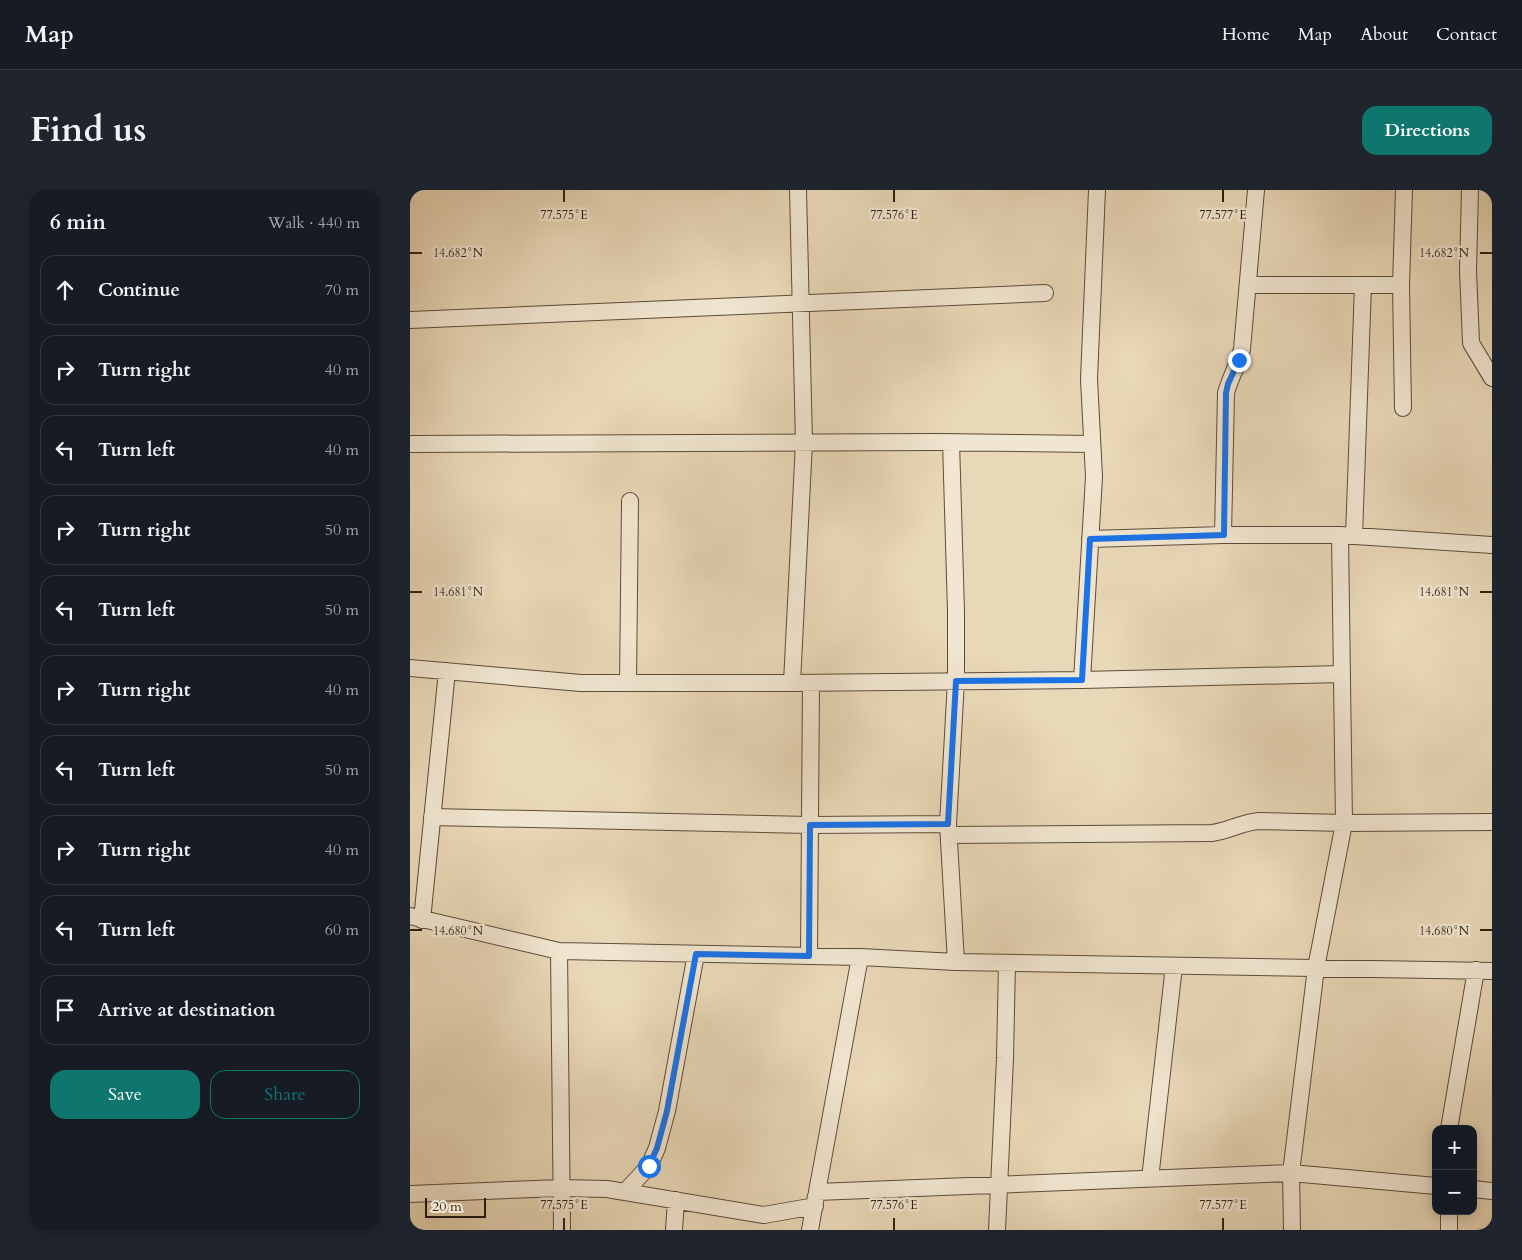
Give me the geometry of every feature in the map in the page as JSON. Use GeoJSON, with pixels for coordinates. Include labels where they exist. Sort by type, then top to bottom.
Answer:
{"type":"FeatureCollection","features":[{"type":"Feature","properties":{"kind":"street"},"geometry":{"type":"LineString","coordinates":[[792,683],[804,442],[798,190]]}},
{"type":"Feature","properties":{"kind":"street"},"geometry":{"type":"LineString","coordinates":[[1082,680],[1094,477],[1089,379],[1097,190]]}},
{"type":"Feature","properties":{"kind":"street"},"geometry":{"type":"LineString","coordinates":[[1224,535],[1226,393],[1242,349],[1256,190]]}},
{"type":"Feature","properties":{"kind":"street"},"geometry":{"type":"LineString","coordinates":[[1403,408],[1401,285],[1404,190]]}},
{"type":"Feature","properties":{"kind":"street"},"geometry":{"type":"LineString","coordinates":[[1470,190],[1468,271],[1471,343],[1492,378]]}},
{"type":"Feature","properties":{"kind":"street"},"geometry":{"type":"LineString","coordinates":[[1248,285],[1401,285]]}},
{"type":"Feature","properties":{"kind":"street"},"geometry":{"type":"LineString","coordinates":[[1292,1230],[1292,1173],[1316,968],[1344,823],[1342,674],[1347,535],[1363,285]]}},
{"type":"Feature","properties":{"kind":"street"},"geometry":{"type":"LineString","coordinates":[[410,320],[1045,293]]}},
{"type":"Feature","properties":{"kind":"street"},"geometry":{"type":"LineString","coordinates":[[410,444],[951,442],[1092,444]]}},
{"type":"Feature","properties":{"kind":"street"},"geometry":{"type":"LineString","coordinates":[[951,442],[956,681],[949,829],[956,962]]}},
{"type":"Feature","properties":{"kind":"street"},"geometry":{"type":"LineString","coordinates":[[628,683],[630,501]]}},
{"type":"Feature","properties":{"kind":"street"},"geometry":{"type":"LineString","coordinates":[[1090,539],[1224,535],[1347,535],[1492,545]]}},
{"type":"Feature","properties":{"kind":"street"},"geometry":{"type":"LineString","coordinates":[[410,668],[581,683],[1082,680],[1342,674]]}},
{"type":"Feature","properties":{"kind":"street"},"geometry":{"type":"LineString","coordinates":[[447,671],[432,817],[416,918],[559,951],[860,957],[956,962],[1484,970],[1450,1125]]}},
{"type":"Feature","properties":{"kind":"street"},"geometry":{"type":"LineString","coordinates":[[809,956],[812,683]]}},
{"type":"Feature","properties":{"kind":"street"},"geometry":{"type":"LineString","coordinates":[[432,817],[1212,833],[1227,830],[1245,822],[1259,821],[1344,823],[1492,822]]}},
{"type":"Feature","properties":{"kind":"street"},"geometry":{"type":"LineString","coordinates":[[559,951],[562,1230]]}},
{"type":"Feature","properties":{"kind":"street"},"geometry":{"type":"LineString","coordinates":[[625,1192],[649,1166],[657,1148],[667,1111],[696,954]]}},
{"type":"Feature","properties":{"kind":"street"},"geometry":{"type":"LineString","coordinates":[[810,1230],[860,957]]}},
{"type":"Feature","properties":{"kind":"street"},"geometry":{"type":"LineString","coordinates":[[997,1230],[1007,963]]}},
{"type":"Feature","properties":{"kind":"street"},"geometry":{"type":"LineString","coordinates":[[1150,1179],[1174,966]]}},
{"type":"Feature","properties":{"kind":"street"},"geometry":{"type":"LineString","coordinates":[[410,1194],[561,1188],[607,1189],[764,1215],[816,1199],[999,1185],[1292,1173],[1432,1186]]}},
{"type":"Feature","properties":{"kind":"street"},"geometry":{"type":"LineString","coordinates":[[1477,1189],[1492,1191]]}},
{"type":"Feature","properties":{"kind":"street"},"geometry":{"type":"LineString","coordinates":[[674,1230],[676,1200]]}},
{"type":"Feature","properties":{"kind":"street"},"geometry":{"type":"LineString","coordinates":[[1448,1230],[1449,1215]]}},
{"type":"Feature","properties":{"kind":"route"},"geometry":{"type":"LineString","coordinates":[[649,1166],[657,1148],[667,1111],[696,954],[809,956],[810,825],[948,824],[956,681],[1082,680],[1090,539],[1224,535],[1226,393],[1239,360]]}}]}
